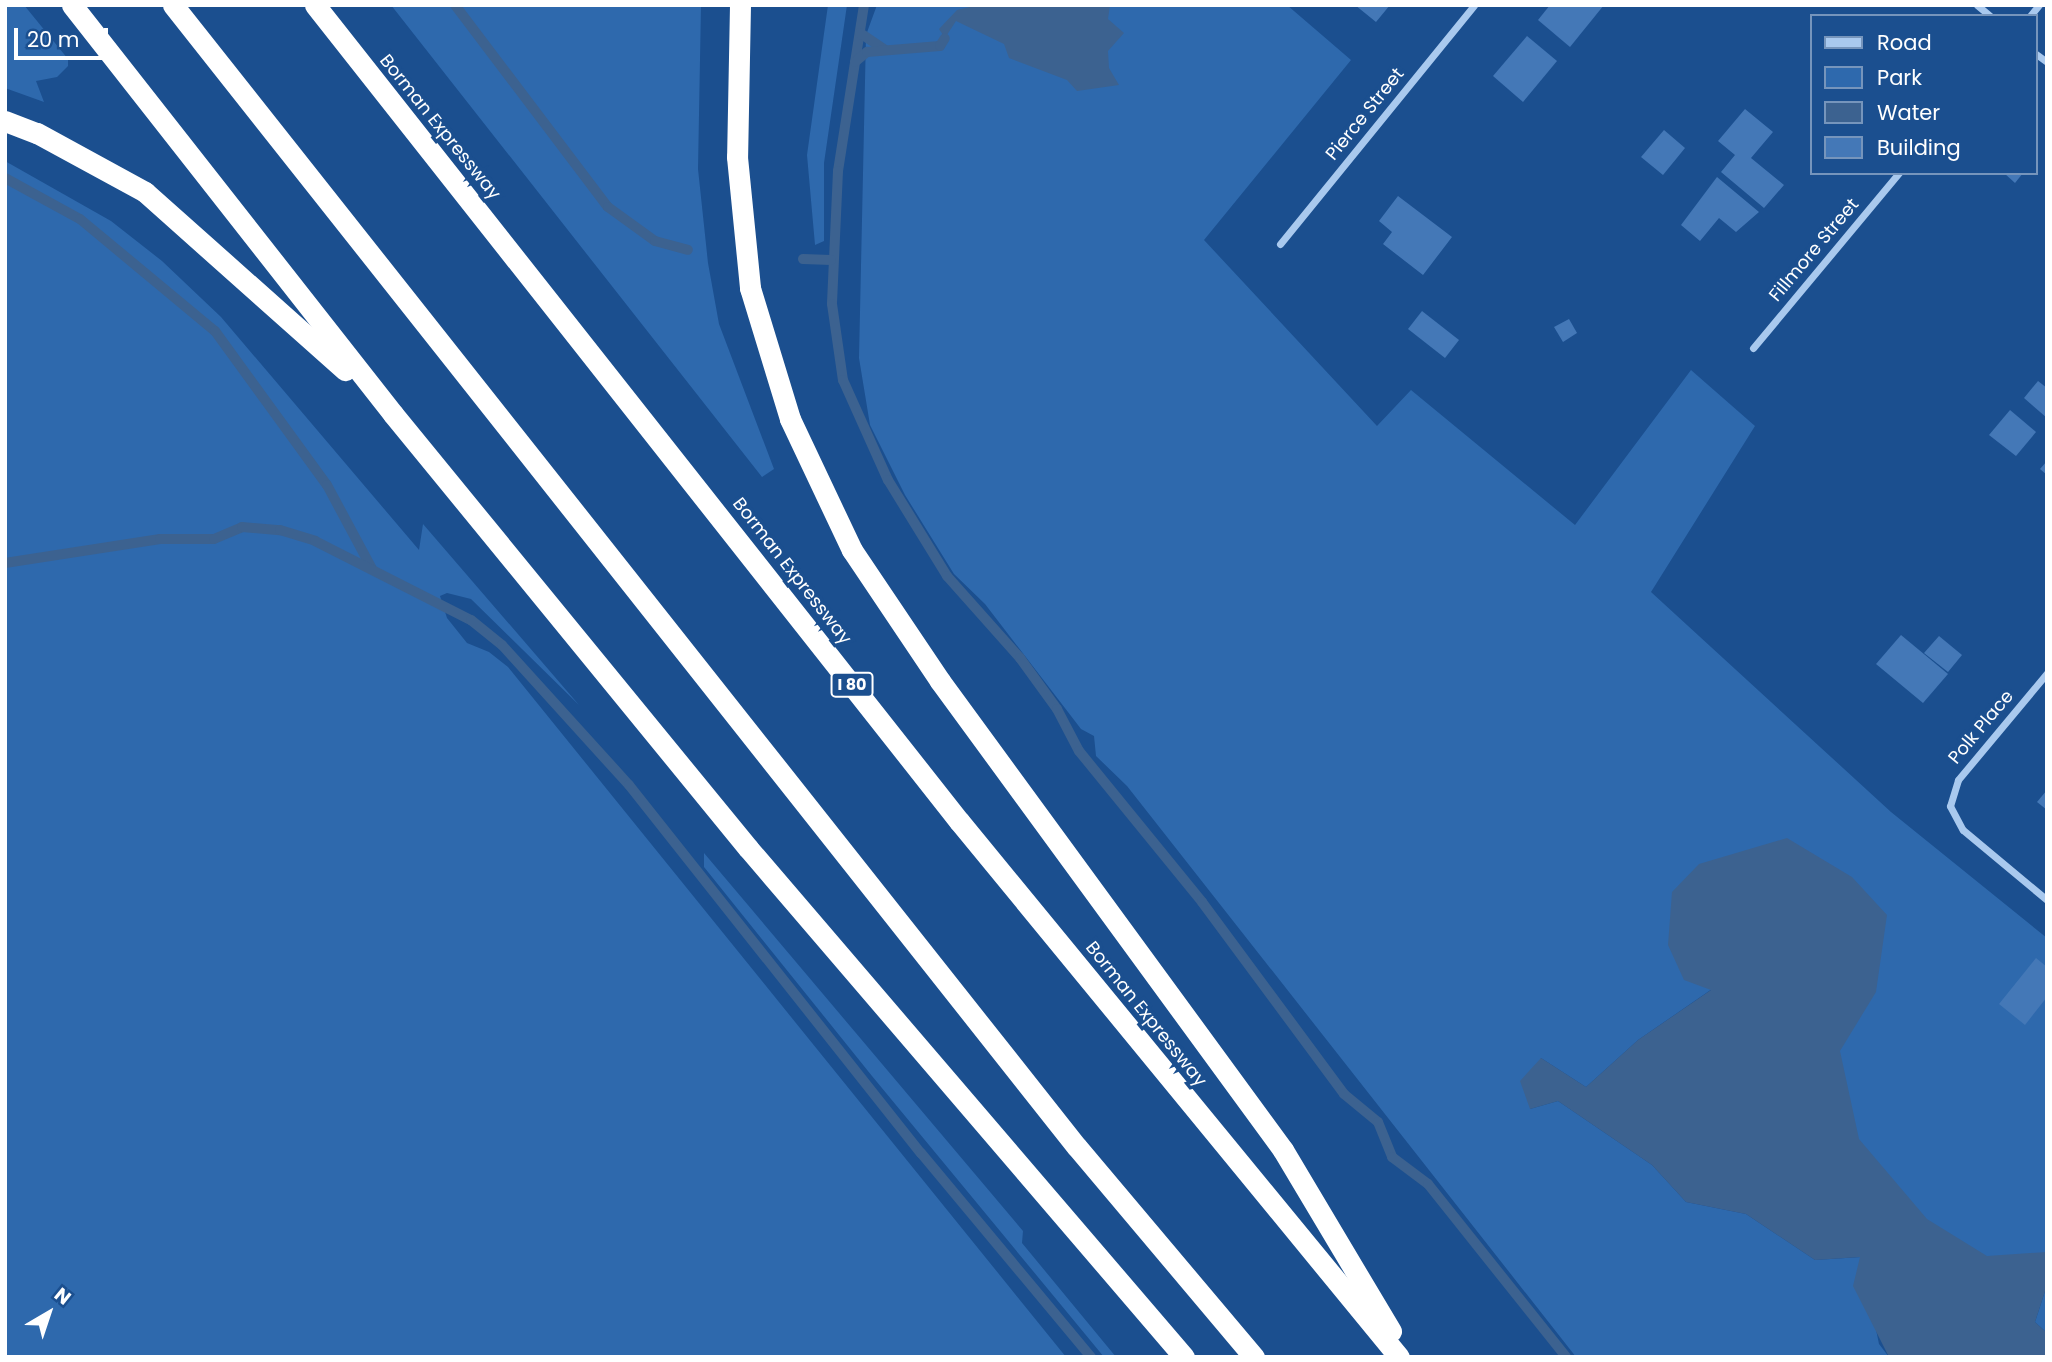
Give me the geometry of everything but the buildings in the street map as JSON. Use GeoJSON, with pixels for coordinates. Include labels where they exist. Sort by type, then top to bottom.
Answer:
{"type":"FeatureCollection","features":[{"type":"Feature","properties":{"kind":"highway"},"geometry":{"type":"LineString","coordinates":[[72,5],[393,414],[757,859],[1184,1357]]}},
{"type":"Feature","properties":{"kind":"highway"},"geometry":{"type":"LineString","coordinates":[[173,5],[1077,1147],[1254,1357]]}},
{"type":"Feature","properties":{"kind":"highway","name":"Borman Expressway"},"geometry":{"type":"LineString","coordinates":[[314,5],[959,821],[1399,1357]]}},
{"type":"Feature","properties":{"kind":"highway"},"geometry":{"type":"LineString","coordinates":[[740,5],[737,157],[750,288],[790,419],[852,550],[940,681],[1283,1150],[1407,1357]]}},
{"type":"Feature","properties":{"kind":"highway"},"geometry":{"type":"LineString","coordinates":[[5,121],[37,133],[145,192],[235,268],[393,414]]}},
{"type":"Feature","properties":{"kind":"street","name":"Pierce Street"},"geometry":{"type":"LineString","coordinates":[[1280,243],[1474,5]]}},
{"type":"Feature","properties":{"kind":"street","name":"Fillmore Street"},"geometry":{"type":"LineString","coordinates":[[1753,348],[1897,175]]}},
{"type":"Feature","properties":{"kind":"street","name":"Polk Place"},"geometry":{"type":"LineString","coordinates":[[2047,673],[1958,780],[1950,806],[1970,836],[2047,900]]}},
{"type":"Feature","properties":{"kind":"green space"},"geometry":{"type":"Polygon","coordinates":[[[5,5],[24,5],[68,59],[68,66],[57,77],[36,81],[44,102],[5,88],[5,5]]]}},
{"type":"Feature","properties":{"kind":"green space"},"geometry":{"type":"Polygon","coordinates":[[[391,5],[701,5],[698,169],[708,263],[719,324],[774,469],[762,477],[391,5]]]}},
{"type":"Feature","properties":{"kind":"green space"},"geometry":{"type":"Polygon","coordinates":[[[828,5],[847,5],[824,163],[824,241],[815,245],[807,155],[828,5]]]}},
{"type":"Feature","properties":{"kind":"green space"},"geometry":{"type":"Polygon","coordinates":[[[877,5],[1287,5],[1351,60],[1204,240],[1377,426],[1411,390],[1575,525],[1691,370],[1755,426],[1651,592],[1891,812],[2047,938],[2047,1278],[1992,1306],[1712,989],[1638,1040],[1586,1087],[1541,1058],[1530,1109],[1558,1101],[1652,1165],[1686,1202],[1746,1214],[1815,1260],[1861,1257],[1879,1344],[1889,1357],[1576,1357],[1127,786],[1096,756],[1094,736],[1081,729],[985,604],[954,574],[905,495],[870,425],[859,358],[866,35],[877,5]]]}},
{"type":"Feature","properties":{"kind":"green space"},"geometry":{"type":"Polygon","coordinates":[[[5,161],[111,221],[162,261],[221,317],[419,550],[423,524],[579,705],[471,599],[447,593],[440,596],[447,618],[467,643],[489,652],[508,667],[1066,1357],[5,1357],[5,161]]]}},
{"type":"Feature","properties":{"kind":"green space"},"geometry":{"type":"Polygon","coordinates":[[[704,853],[1023,1231],[1022,1243],[1116,1357],[1104,1357],[872,1076],[704,867],[704,853]]]}},
{"type":"Feature","properties":{"kind":"green space"},"geometry":{"type":"Polygon","coordinates":[[[2047,1285],[2047,1333],[2035,1322],[2047,1285]]]}},
{"type":"Feature","properties":{"kind":"water"},"geometry":{"type":"Polygon","coordinates":[[[978,5],[1110,5],[1108,19],[1124,33],[1108,51],[1109,68],[1119,85],[1077,91],[1067,80],[1009,58],[1004,44],[956,21],[945,38],[939,29],[957,10],[978,5]]]}},
{"type":"Feature","properties":{"kind":"water"},"geometry":{"type":"Polygon","coordinates":[[[1787,838],[1852,877],[1887,915],[1876,992],[1840,1051],[1859,1139],[1927,1219],[1987,1256],[2047,1252],[2047,1285],[2035,1322],[2047,1333],[2047,1357],[1889,1357],[1853,1286],[1860,1257],[1815,1260],[1746,1214],[1686,1202],[1652,1165],[1558,1101],[1530,1109],[1520,1081],[1541,1058],[1586,1087],[1638,1040],[1711,990],[1684,980],[1668,945],[1672,892],[1699,864],[1787,838]]]}},
{"type":"Feature","properties":{"kind":"waterway"},"geometry":{"type":"LineString","coordinates":[[455,5],[608,207],[655,241],[688,250]]}},
{"type":"Feature","properties":{"kind":"waterway"},"geometry":{"type":"LineString","coordinates":[[864,5],[838,171],[832,304],[843,380],[888,480],[947,576],[1020,658],[1057,709],[1079,751],[1202,902],[1344,1094],[1378,1122],[1392,1157],[1428,1184],[1566,1357]]}},
{"type":"Feature","properties":{"kind":"waterway"},"geometry":{"type":"LineString","coordinates":[[860,33],[884,49]]}},
{"type":"Feature","properties":{"kind":"waterway"},"geometry":{"type":"LineString","coordinates":[[855,62],[867,52],[940,46],[945,38]]}},
{"type":"Feature","properties":{"kind":"waterway"},"geometry":{"type":"LineString","coordinates":[[5,178],[80,219],[215,331],[327,485],[372,569]]}},
{"type":"Feature","properties":{"kind":"waterway"},"geometry":{"type":"LineString","coordinates":[[803,259],[831,260]]}},
{"type":"Feature","properties":{"kind":"waterway"},"geometry":{"type":"LineString","coordinates":[[5,563],[160,539],[214,539],[242,527],[280,530],[315,541],[471,620],[502,645],[629,785],[921,1153],[1091,1357]]}}]}
